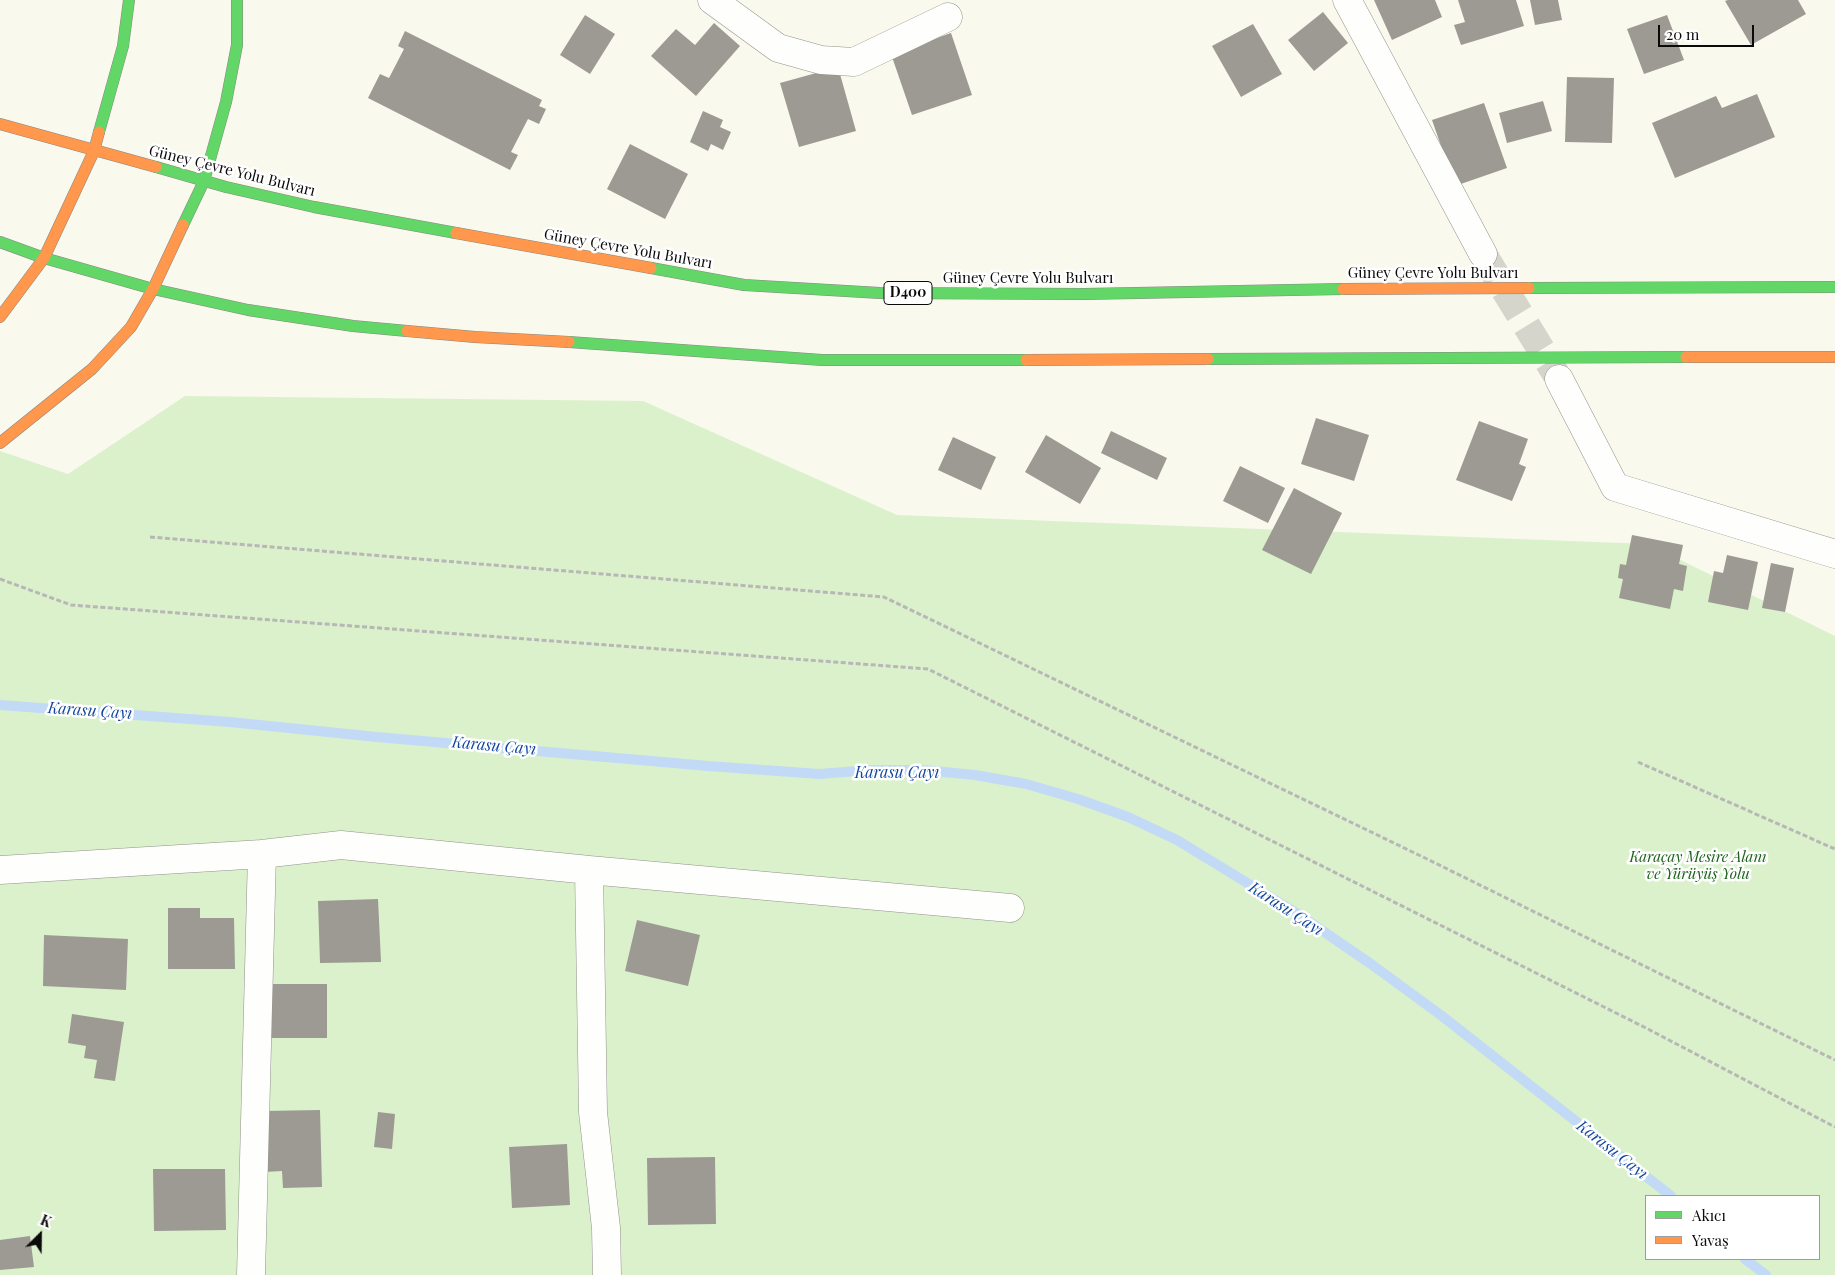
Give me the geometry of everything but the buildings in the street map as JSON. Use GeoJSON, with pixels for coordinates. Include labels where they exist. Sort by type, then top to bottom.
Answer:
{"type":"FeatureCollection","features":[{"type":"Feature","properties":{"kind":"main road"},"geometry":{"type":"LineString","coordinates":[[0,317],[44,258],[94,151],[123,46],[130,0]]}},
{"type":"Feature","properties":{"kind":"main road"},"geometry":{"type":"LineString","coordinates":[[0,443],[92,370],[131,327],[154,289],[204,181],[226,102],[237,45],[237,0]]}},
{"type":"Feature","properties":{"kind":"main road","name":"Güney Çevre Yolu Bulvarı"},"geometry":{"type":"LineString","coordinates":[[0,124],[204,181],[314,207],[744,285],[880,293],[1045,294],[1341,288],[1835,287]]}},
{"type":"Feature","properties":{"kind":"main road"},"geometry":{"type":"LineString","coordinates":[[0,242],[44,258],[154,289],[248,310],[353,326],[475,337],[620,344],[822,360],[1835,357]]}},
{"type":"Feature","properties":{"kind":"street"},"geometry":{"type":"LineString","coordinates":[[712,0],[778,48],[821,60],[854,62],[948,17]]}},
{"type":"Feature","properties":{"kind":"street"},"geometry":{"type":"LineString","coordinates":[[1347,0],[1483,254]]}},
{"type":"Feature","properties":{"kind":"street"},"geometry":{"type":"LineString","coordinates":[[1559,379],[1615,487],[1835,554]]}},
{"type":"Feature","properties":{"kind":"street"},"geometry":{"type":"LineString","coordinates":[[0,870],[262,854],[341,845],[589,870],[1010,908]]}},
{"type":"Feature","properties":{"kind":"street"},"geometry":{"type":"LineString","coordinates":[[251,1275],[262,854]]}},
{"type":"Feature","properties":{"kind":"street"},"geometry":{"type":"LineString","coordinates":[[589,870],[593,1112],[606,1228],[607,1275]]}},
{"type":"Feature","properties":{"kind":"path"},"geometry":{"type":"LineString","coordinates":[[150,537],[884,597],[1434,862],[1835,1060]]}},
{"type":"Feature","properties":{"kind":"path"},"geometry":{"type":"LineString","coordinates":[[0,579],[71,605],[928,669],[1637,1024],[1835,1127]]}},
{"type":"Feature","properties":{"kind":"path"},"geometry":{"type":"LineString","coordinates":[[1638,762],[1835,849]]}},
{"type":"Feature","properties":{"kind":"green space","name":"Karaçay Mesire Alanı ve Yürüyüş Yolu"},"geometry":{"type":"Polygon","coordinates":[[[185,396],[643,401],[897,515],[1648,544],[1835,636],[1835,1275],[0,1275],[0,451],[68,474],[185,396]]]}},
{"type":"Feature","properties":{"kind":"waterway","name":"Karasu Çayı"},"geometry":{"type":"LineString","coordinates":[[0,705],[230,722],[377,737],[819,774],[871,770],[923,770],[975,775],[1026,784],[1078,799],[1128,817],[1177,840],[1298,914],[1442,1016],[1670,1195]]}},
{"type":"Feature","properties":{"kind":"waterway","name":"Karasu Çayı"},"geometry":{"type":"LineString","coordinates":[[1746,1260],[1766,1275]]}},
{"type":"Feature","properties":{"kind":"tunnel"},"geometry":{"type":"LineString","coordinates":[[1483,254],[1556,374]]}},
{"type":"Feature","properties":{"kind":"traffic: fast"},"geometry":{"type":"LineString","coordinates":[[99,132],[123,46],[129,0]]}},
{"type":"Feature","properties":{"kind":"traffic: fast"},"geometry":{"type":"LineString","coordinates":[[183,225],[204,181],[226,102],[237,45],[237,0]]}},
{"type":"Feature","properties":{"kind":"traffic: fast"},"geometry":{"type":"LineString","coordinates":[[156,167],[226,187],[314,207],[456,233]]}},
{"type":"Feature","properties":{"kind":"traffic: fast"},"geometry":{"type":"LineString","coordinates":[[0,242],[44,258],[153,289],[248,310],[353,326],[407,331]]}},
{"type":"Feature","properties":{"kind":"traffic: fast"},"geometry":{"type":"LineString","coordinates":[[651,268],[744,285],[880,293],[1084,294],[1343,289]]}},
{"type":"Feature","properties":{"kind":"traffic: fast"},"geometry":{"type":"LineString","coordinates":[[1529,288],[1835,287]]}},
{"type":"Feature","properties":{"kind":"traffic: fast"},"geometry":{"type":"LineString","coordinates":[[569,342],[822,360],[1026,360]]}},
{"type":"Feature","properties":{"kind":"traffic: fast"},"geometry":{"type":"LineString","coordinates":[[1208,359],[1686,357]]}},
{"type":"Feature","properties":{"kind":"traffic: slow"},"geometry":{"type":"LineString","coordinates":[[0,124],[156,167]]}},
{"type":"Feature","properties":{"kind":"traffic: slow"},"geometry":{"type":"LineString","coordinates":[[0,317],[44,258],[94,151],[99,132]]}},
{"type":"Feature","properties":{"kind":"traffic: slow"},"geometry":{"type":"LineString","coordinates":[[0,443],[92,369],[131,327],[153,289],[183,225]]}},
{"type":"Feature","properties":{"kind":"traffic: slow"},"geometry":{"type":"LineString","coordinates":[[456,233],[651,268]]}},
{"type":"Feature","properties":{"kind":"traffic: slow"},"geometry":{"type":"LineString","coordinates":[[1343,289],[1529,288]]}},
{"type":"Feature","properties":{"kind":"traffic: slow"},"geometry":{"type":"LineString","coordinates":[[407,331],[569,342]]}},
{"type":"Feature","properties":{"kind":"traffic: slow"},"geometry":{"type":"LineString","coordinates":[[1686,357],[1835,357]]}},
{"type":"Feature","properties":{"kind":"traffic: slow"},"geometry":{"type":"LineString","coordinates":[[1026,360],[1208,359]]}}]}
